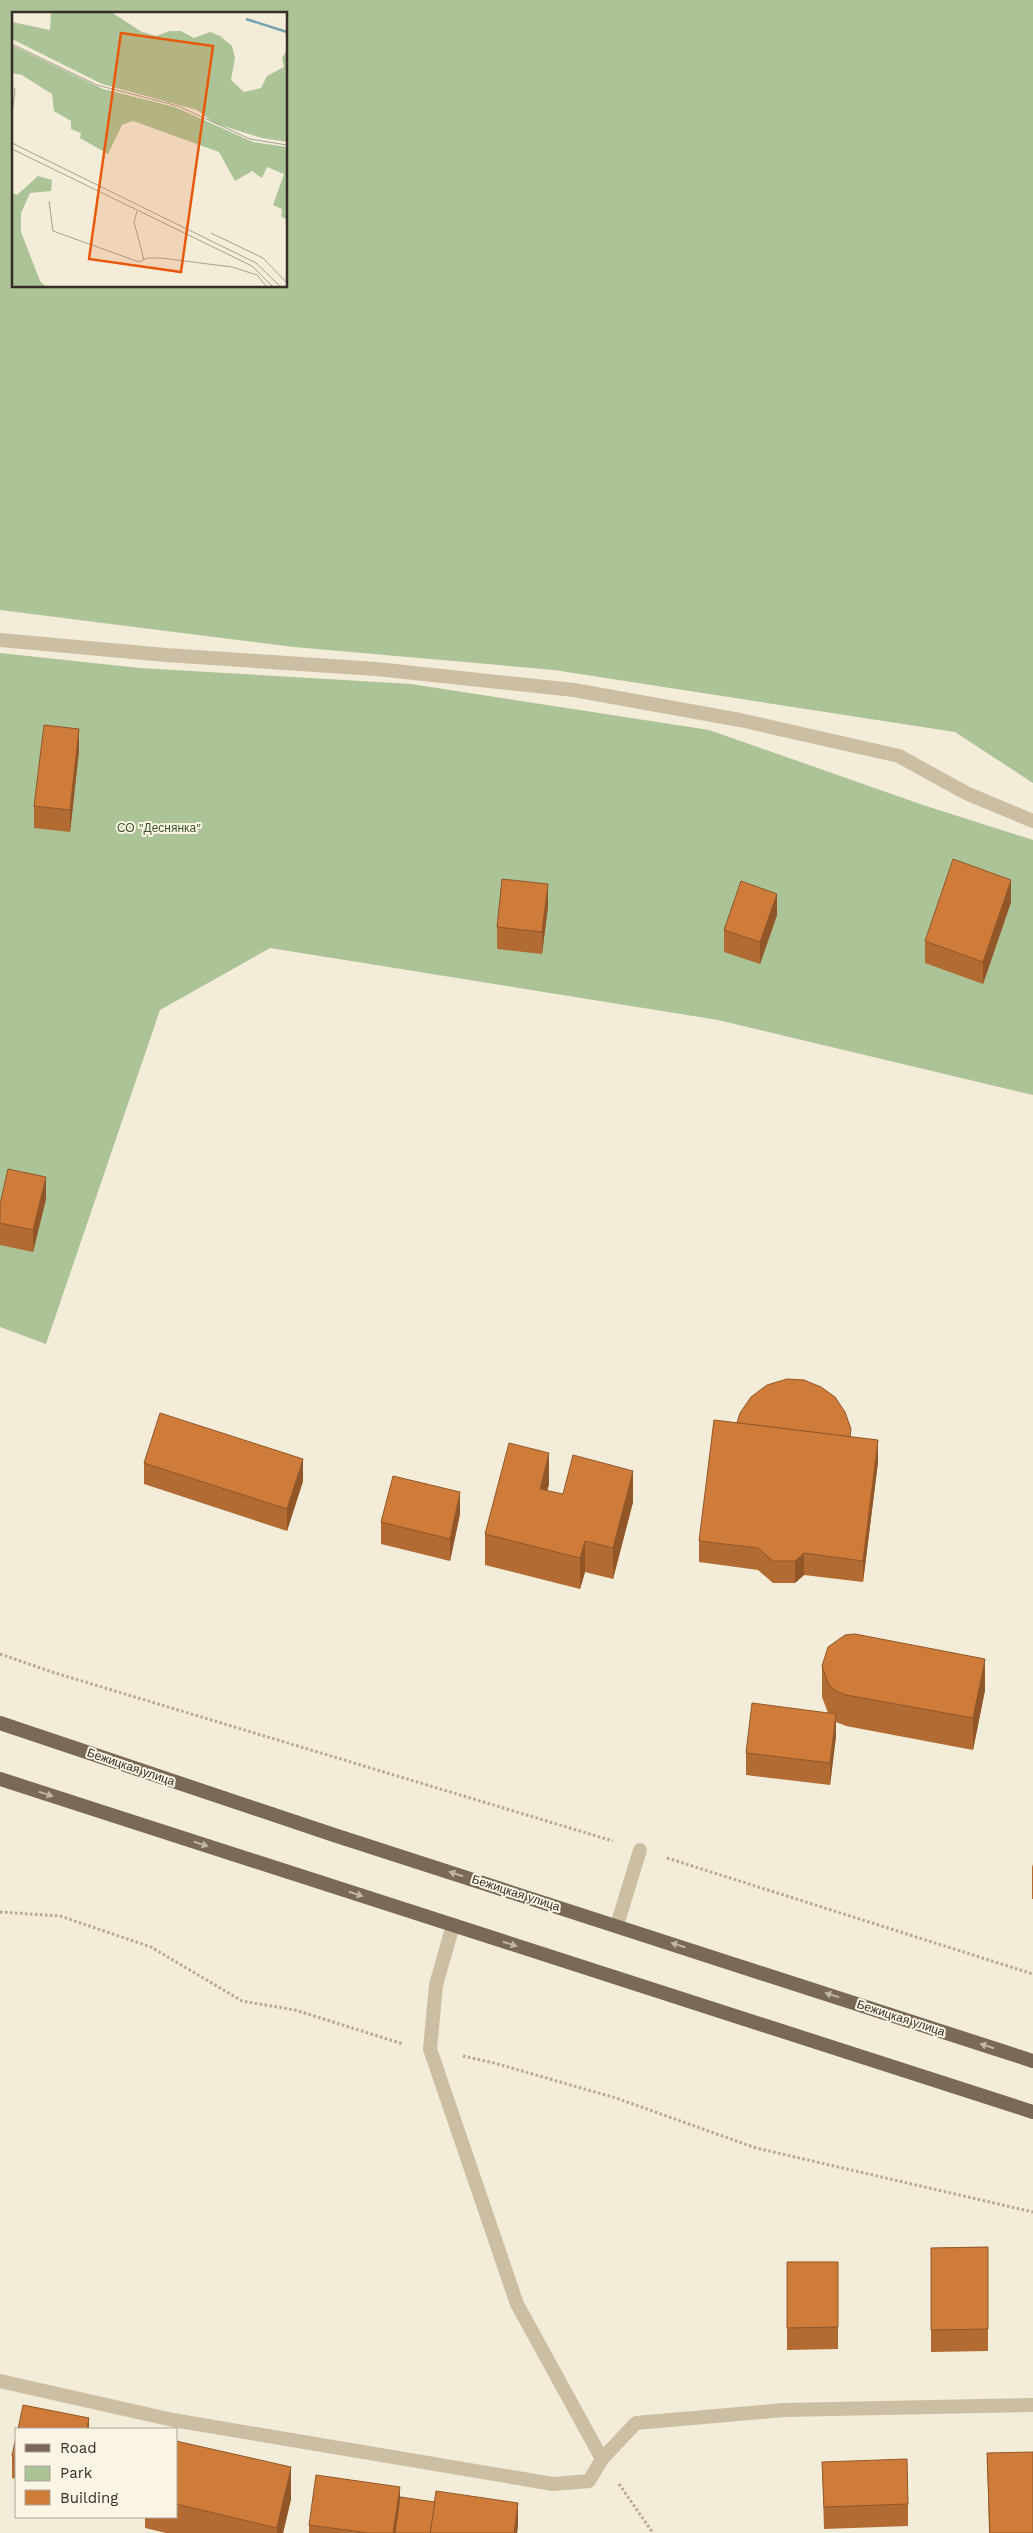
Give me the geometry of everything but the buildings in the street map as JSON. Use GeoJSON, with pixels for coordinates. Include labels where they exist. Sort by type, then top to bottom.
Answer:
{"type":"FeatureCollection","features":[{"type":"Feature","properties":{"kind":"main road","name":"Бежицкая улица"},"geometry":{"type":"LineString","coordinates":[[0,1723],[334,1835],[1033,2061]]}},
{"type":"Feature","properties":{"kind":"main road"},"geometry":{"type":"LineString","coordinates":[[0,1779],[1033,2112]]}},
{"type":"Feature","properties":{"kind":"street"},"geometry":{"type":"LineString","coordinates":[[0,640],[376,669],[574,690],[740,720],[899,756],[966,793],[1033,821]]}},
{"type":"Feature","properties":{"kind":"street"},"geometry":{"type":"LineString","coordinates":[[616,1925],[640,1850]]}},
{"type":"Feature","properties":{"kind":"street"},"geometry":{"type":"LineString","coordinates":[[453,1925],[436,1984],[430,2049],[516,2304],[602,2459]]}},
{"type":"Feature","properties":{"kind":"street"},"geometry":{"type":"LineString","coordinates":[[0,2381],[173,2420],[553,2484],[589,2481],[602,2459],[636,2423],[784,2410],[1033,2405]]}},
{"type":"Feature","properties":{"kind":"path"},"geometry":{"type":"LineString","coordinates":[[0,1654],[52,1672],[640,1850],[1033,1974]]}},
{"type":"Feature","properties":{"kind":"path"},"geometry":{"type":"LineString","coordinates":[[0,1912],[60,1916],[151,1947],[242,2001],[295,2010],[403,2044],[494,2062],[616,2098],[756,2148],[1033,2212]]}},
{"type":"Feature","properties":{"kind":"path"},"geometry":{"type":"LineString","coordinates":[[602,2459],[653,2533]]}},
{"type":"Feature","properties":{"kind":"green space"},"geometry":{"type":"Polygon","coordinates":[[[0,0],[1033,0],[1033,783],[955,732],[554,670],[294,647],[0,610],[0,0]]]}},
{"type":"Feature","properties":{"kind":"green space","name":"СО \"Деснянка\""},"geometry":{"type":"Polygon","coordinates":[[[0,653],[140,668],[411,684],[709,730],[923,805],[1033,840],[1033,1095],[718,1020],[270,948],[160,1010],[46,1344],[0,1327],[0,653]]]}}]}
